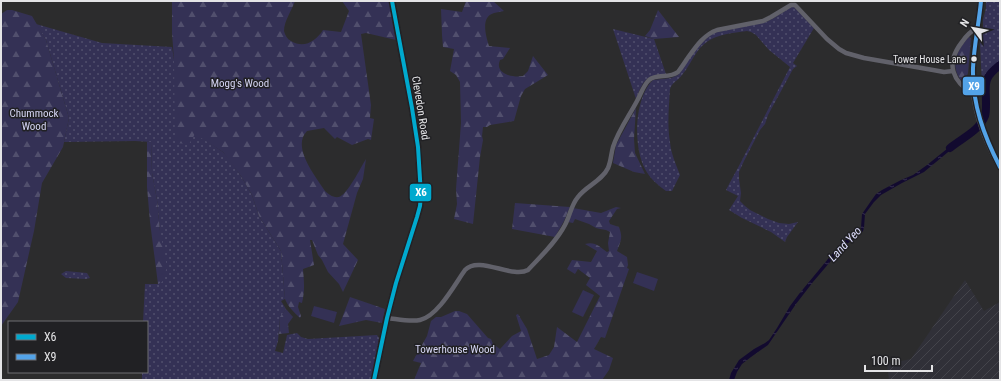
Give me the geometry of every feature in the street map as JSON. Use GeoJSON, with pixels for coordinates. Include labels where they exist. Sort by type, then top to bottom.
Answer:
{"type":"FeatureCollection","features":[{"type":"Feature","properties":{"kind":"main road","name":"Clevedon Road"},"geometry":{"type":"LineString","coordinates":[[374,380],[387,318],[396,283],[417,217],[421,195],[418,147],[392,1]]}},
{"type":"Feature","properties":{"kind":"main road"},"geometry":{"type":"LineString","coordinates":[[981,1],[973,69],[974,95],[976,112],[1000,167]]}},
{"type":"Feature","properties":{"kind":"street"},"geometry":{"type":"LineString","coordinates":[[387,318],[414,321],[428,317],[440,304],[468,267],[477,265],[521,272],[528,270],[559,236],[566,224],[576,199],[606,172],[615,142],[644,87],[650,80],[657,76],[672,75],[678,71],[701,41],[717,30],[763,20],[794,3],[827,39],[846,53],[864,58],[933,70],[948,72],[953,71]]}},
{"type":"Feature","properties":{"kind":"street"},"geometry":{"type":"LineString","coordinates":[[974,95],[963,87],[955,76],[952,60],[956,50],[969,32],[978,27]]}},
{"type":"Feature","properties":{"kind":"shaded area"},"geometry":{"type":"Polygon","coordinates":[[[965,280],[984,311],[1000,302],[1000,380],[889,380],[887,364],[911,359],[965,280]]]}},
{"type":"Feature","properties":{"kind":"green space","name":"Mogg's Wood"},"geometry":{"type":"Polygon","coordinates":[[[172,1],[295,1],[284,27],[284,31],[286,37],[290,40],[296,43],[305,44],[317,37],[323,30],[341,32],[349,11],[342,1],[389,1],[396,40],[366,33],[361,34],[371,105],[370,118],[374,119],[371,140],[368,139],[352,145],[337,137],[335,139],[324,128],[307,131],[303,138],[303,153],[311,170],[325,191],[333,196],[339,197],[346,191],[366,159],[363,179],[357,193],[343,244],[358,260],[343,292],[339,284],[328,272],[318,255],[312,240],[310,240],[314,265],[303,269],[304,294],[302,303],[299,302],[298,307],[301,316],[300,318],[289,307],[285,299],[281,251],[259,216],[252,195],[241,176],[223,152],[195,134],[189,144],[175,143],[172,1]]]}},
{"type":"Feature","properties":{"kind":"green space"},"geometry":{"type":"Polygon","coordinates":[[[466,1],[493,1],[504,11],[490,15],[485,23],[489,46],[510,48],[503,59],[500,60],[499,65],[502,72],[510,76],[523,76],[528,71],[533,56],[548,75],[525,89],[521,96],[514,121],[483,127],[483,140],[473,224],[454,219],[457,204],[456,189],[461,123],[460,82],[456,75],[450,71],[454,49],[443,47],[441,9],[462,12],[466,1]]]}},
{"type":"Feature","properties":{"kind":"green space"},"geometry":{"type":"Polygon","coordinates":[[[986,1],[1000,1],[1000,66],[982,85],[980,45],[986,1]]]}},
{"type":"Feature","properties":{"kind":"green space"},"geometry":{"type":"Polygon","coordinates":[[[793,6],[814,28],[793,63],[797,66],[793,69],[739,172],[741,193],[740,201],[745,206],[768,219],[779,223],[789,224],[798,222],[785,242],[771,232],[729,210],[738,196],[726,190],[790,67],[769,50],[756,35],[747,31],[713,38],[702,46],[684,72],[671,86],[668,122],[669,136],[673,155],[680,175],[672,191],[666,191],[647,173],[641,160],[637,136],[637,123],[642,98],[653,80],[671,78],[678,75],[698,46],[713,33],[766,22],[793,6]]]}},
{"type":"Feature","properties":{"kind":"green space","name":"Chummock Wood"},"geometry":{"type":"Polygon","coordinates":[[[7,10],[32,16],[46,40],[69,118],[63,147],[42,183],[34,231],[18,302],[1,326],[1,14],[7,10]]]}},
{"type":"Feature","properties":{"kind":"green space"},"geometry":{"type":"Polygon","coordinates":[[[658,10],[679,37],[654,39],[645,36],[650,30],[658,10]]]}},
{"type":"Feature","properties":{"kind":"green space"},"geometry":{"type":"Polygon","coordinates":[[[36,24],[102,43],[172,47],[174,60],[195,133],[223,152],[229,159],[252,195],[259,216],[281,251],[285,299],[281,301],[286,309],[280,318],[278,341],[275,351],[283,353],[287,335],[297,333],[301,337],[308,339],[377,335],[379,338],[371,380],[142,380],[142,373],[148,373],[148,321],[143,321],[145,284],[158,284],[160,231],[157,200],[152,173],[151,142],[64,142],[69,118],[46,40],[36,24]]]}},
{"type":"Feature","properties":{"kind":"green space"},"geometry":{"type":"Polygon","coordinates":[[[613,29],[654,39],[666,74],[653,76],[647,79],[641,87],[636,99],[613,29]]]}},
{"type":"Feature","properties":{"kind":"green space"},"geometry":{"type":"Polygon","coordinates":[[[969,37],[971,38],[968,73],[964,84],[956,72],[955,66],[957,54],[969,37]]]}},
{"type":"Feature","properties":{"kind":"green space"},"geometry":{"type":"Polygon","coordinates":[[[636,108],[634,139],[635,153],[645,174],[634,172],[613,163],[616,145],[636,108]]]}},
{"type":"Feature","properties":{"kind":"green space"},"geometry":{"type":"Polygon","coordinates":[[[147,142],[151,142],[152,173],[157,200],[160,231],[167,267],[162,282],[158,284],[147,187],[147,142]]]}},
{"type":"Feature","properties":{"kind":"green space"},"geometry":{"type":"Polygon","coordinates":[[[515,203],[570,207],[555,237],[512,229],[515,203]]]}},
{"type":"Feature","properties":{"kind":"green space","name":"Towerhouse Wood"},"geometry":{"type":"Polygon","coordinates":[[[616,207],[621,208],[617,209],[609,221],[610,224],[619,227],[621,239],[617,251],[627,257],[627,268],[629,269],[605,338],[601,337],[594,349],[613,358],[609,370],[602,380],[414,380],[421,363],[413,361],[427,336],[431,321],[436,317],[441,317],[455,311],[467,314],[488,338],[491,339],[493,344],[500,349],[512,336],[521,331],[516,315],[518,314],[527,329],[537,359],[549,355],[554,347],[557,327],[577,342],[600,296],[586,285],[590,278],[578,269],[575,274],[567,269],[572,260],[591,262],[597,251],[585,244],[592,243],[600,246],[607,252],[609,251],[608,243],[610,232],[575,219],[573,223],[568,222],[573,208],[601,213],[616,207]]]}},
{"type":"Feature","properties":{"kind":"green space"},"geometry":{"type":"Polygon","coordinates":[[[66,271],[87,273],[90,278],[66,278],[61,274],[66,271]]]}},
{"type":"Feature","properties":{"kind":"green space"},"geometry":{"type":"Polygon","coordinates":[[[637,272],[658,279],[654,291],[633,283],[637,272]]]}},
{"type":"Feature","properties":{"kind":"green space"},"geometry":{"type":"Polygon","coordinates":[[[583,290],[594,295],[583,317],[572,312],[583,290]]]}},
{"type":"Feature","properties":{"kind":"green space"},"geometry":{"type":"Polygon","coordinates":[[[350,297],[385,309],[382,323],[366,320],[339,326],[350,297]]]}},
{"type":"Feature","properties":{"kind":"green space"},"geometry":{"type":"Polygon","coordinates":[[[314,306],[337,312],[334,323],[311,316],[314,306]]]}},
{"type":"Feature","properties":{"kind":"green space"},"geometry":{"type":"Polygon","coordinates":[[[286,309],[293,317],[288,324],[289,333],[279,334],[280,317],[286,309]]]}},
{"type":"Feature","properties":{"kind":"water"},"geometry":{"type":"Polygon","coordinates":[[[958,140],[959,143],[924,172],[881,195],[874,202],[865,214],[864,228],[859,236],[842,248],[813,282],[768,345],[742,364],[734,380],[729,380],[731,373],[739,360],[769,340],[799,294],[842,242],[857,233],[861,227],[862,214],[876,194],[913,175],[958,140]]]}},
{"type":"Feature","properties":{"kind":"waterway","name":"Land Yeo"},"geometry":{"type":"LineString","coordinates":[[950,148],[979,126],[986,112],[986,82],[990,74],[1000,65]]}},
{"type":"Feature","properties":{"kind":"transit line","name":"X6"},"geometry":{"type":"LineString","coordinates":[[374,380],[387,318],[396,283],[417,217],[421,195],[418,147],[392,1]]}},
{"type":"Feature","properties":{"kind":"transit line","name":"X9"},"geometry":{"type":"LineString","coordinates":[[981,1],[973,68],[973,81],[977,107],[984,132],[1000,167]]}},
{"type":"Feature","properties":{"kind":"place","name":"Tower House Lane"},"geometry":{"type":"Point","coordinates":[974,59]}}]}
